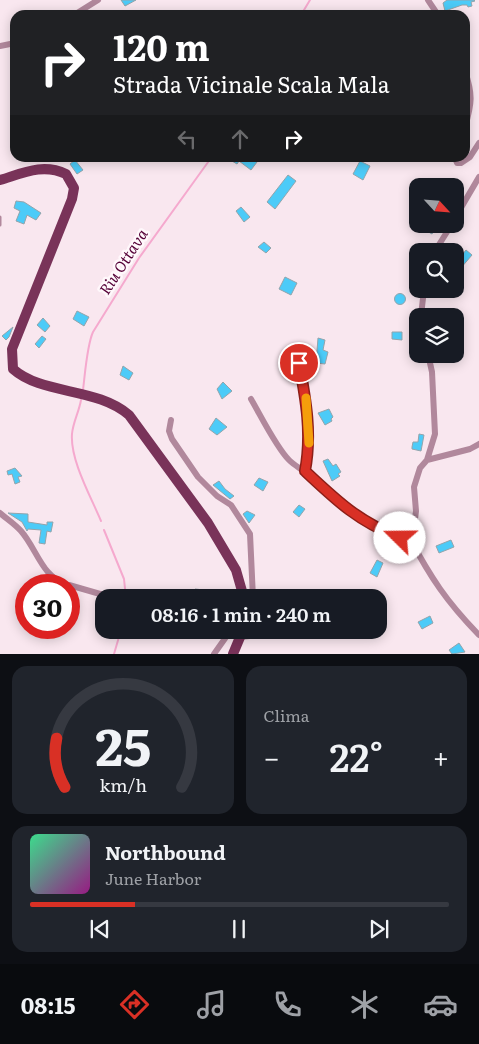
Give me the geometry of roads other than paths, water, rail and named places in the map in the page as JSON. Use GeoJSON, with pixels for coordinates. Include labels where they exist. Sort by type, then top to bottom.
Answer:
{"type":"FeatureCollection","features":[{"type":"Feature","properties":{"kind":"main road"},"geometry":{"type":"LineString","coordinates":[[0,180],[36,168],[46,168],[66,174],[72,181],[74,188],[72,199],[12,349],[11,359],[13,368],[30,379],[88,395],[121,408],[138,427],[208,523],[236,570],[241,589]]}},
{"type":"Feature","properties":{"kind":"main road"},"geometry":{"type":"LineString","coordinates":[[233,654],[240,639]]}},
{"type":"Feature","properties":{"kind":"street"},"geometry":{"type":"LineString","coordinates":[[82,10],[98,0]]}},
{"type":"Feature","properties":{"kind":"street"},"geometry":{"type":"LineString","coordinates":[[470,85],[472,91],[470,111]]}},
{"type":"Feature","properties":{"kind":"street"},"geometry":{"type":"LineString","coordinates":[[470,157],[479,143]]}},
{"type":"Feature","properties":{"kind":"street"},"geometry":{"type":"LineString","coordinates":[[464,203],[479,177]]}},
{"type":"Feature","properties":{"kind":"street"},"geometry":{"type":"LineString","coordinates":[[299,363],[308,412],[310,447],[305,471]]}},
{"type":"Feature","properties":{"kind":"street"},"geometry":{"type":"LineString","coordinates":[[251,399],[289,460],[305,471],[344,508],[371,526],[400,538],[409,537],[413,534],[415,527],[414,487],[420,468],[427,460],[435,434],[430,363]]}},
{"type":"Feature","properties":{"kind":"street"},"geometry":{"type":"LineString","coordinates":[[172,420],[170,431],[177,446],[198,477],[217,496],[231,505],[250,534],[252,589]]}},
{"type":"Feature","properties":{"kind":"street"},"geometry":{"type":"LineString","coordinates":[[427,460],[470,449],[479,444]]}},
{"type":"Feature","properties":{"kind":"street"},"geometry":{"type":"LineString","coordinates":[[0,513],[20,530],[36,552],[43,568],[52,574]]}},
{"type":"Feature","properties":{"kind":"street"},"geometry":{"type":"LineString","coordinates":[[409,537],[432,580],[450,605],[479,635]]}},
{"type":"Feature","properties":{"kind":"street"},"geometry":{"type":"LineString","coordinates":[[80,588],[95,593]]}},
{"type":"Feature","properties":{"kind":"street"},"geometry":{"type":"LineString","coordinates":[[214,654],[225,639]]}},
{"type":"Feature","properties":{"kind":"lane"},"geometry":{"type":"LineString","coordinates":[[0,217],[0,225]]}},
{"type":"Feature","properties":{"kind":"waterway","name":"Riu Ottava"},"geometry":{"type":"LineString","coordinates":[[304,10],[310,0]]}},
{"type":"Feature","properties":{"kind":"waterway","name":"Riu Ottava"},"geometry":{"type":"LineString","coordinates":[[83,390],[88,352],[93,332],[139,258],[208,162]]}},
{"type":"Feature","properties":{"kind":"waterway","name":"Riu Ottava"},"geometry":{"type":"LineString","coordinates":[[81,400],[72,434],[72,444],[82,478],[101,521]]}},
{"type":"Feature","properties":{"kind":"waterway","name":"Riu Ottava"},"geometry":{"type":"LineString","coordinates":[[104,530],[124,579],[125,589]]}},
{"type":"Feature","properties":{"kind":"waterway","name":"Riu Ottava"},"geometry":{"type":"LineString","coordinates":[[114,654],[118,639]]}}]}
